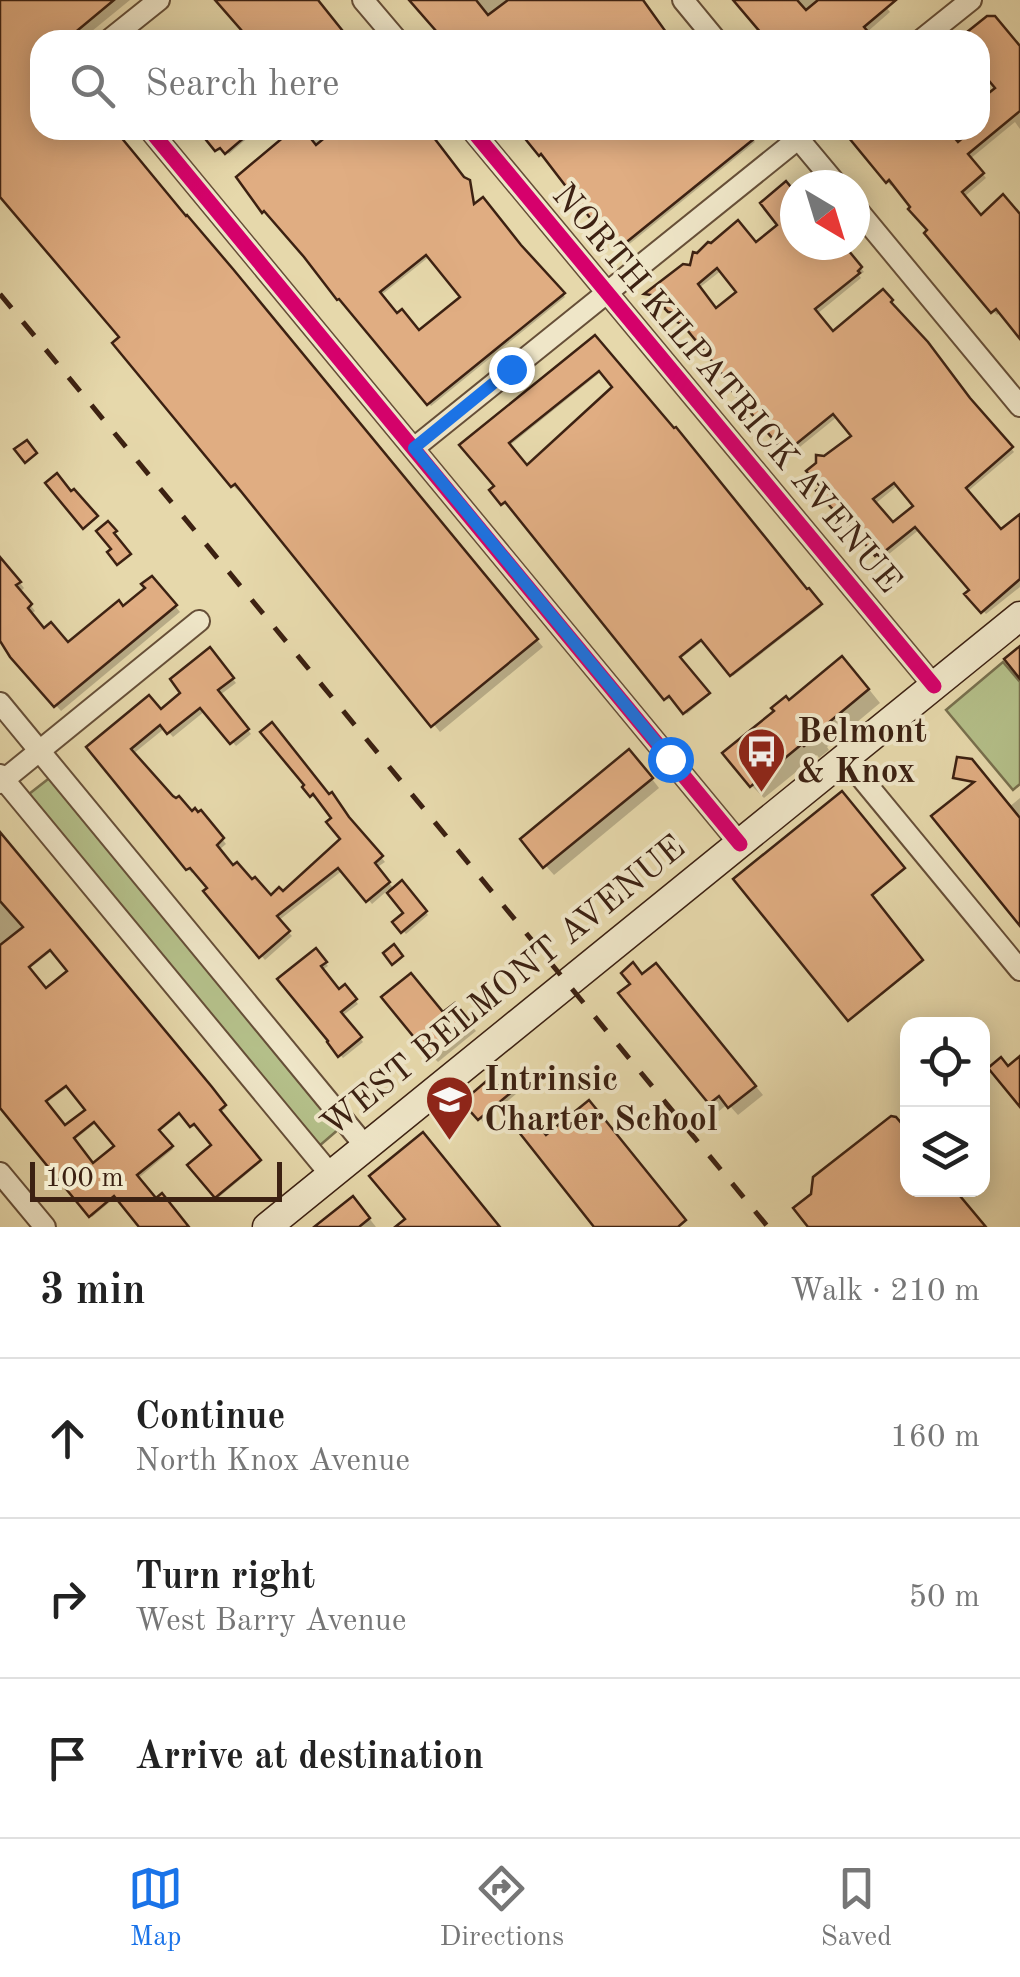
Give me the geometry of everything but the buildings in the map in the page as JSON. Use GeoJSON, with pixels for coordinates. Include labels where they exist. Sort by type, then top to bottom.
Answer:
{"type":"FeatureCollection","features":[{"type":"Feature","properties":{"kind":"main road","name":"WEST BELMONT AVENUE"},"geometry":{"type":"LineString","coordinates":[[267,1227],[1020,616]]}},
{"type":"Feature","properties":{"kind":"street"},"geometry":{"type":"LineString","coordinates":[[122,30],[159,0]]}},
{"type":"Feature","properties":{"kind":"street"},"geometry":{"type":"LineString","coordinates":[[364,0],[389,30]]}},
{"type":"Feature","properties":{"kind":"street"},"geometry":{"type":"LineString","coordinates":[[683,0],[708,30]]}},
{"type":"Feature","properties":{"kind":"street"},"geometry":{"type":"LineString","coordinates":[[933,30],[970,0]]}},
{"type":"Feature","properties":{"kind":"street"},"geometry":{"type":"LineString","coordinates":[[158,140],[740,844]]}},
{"type":"Feature","properties":{"kind":"street","name":"NORTH KILPATRICK AVENUE"},"geometry":{"type":"LineString","coordinates":[[480,140],[934,686]]}},
{"type":"Feature","properties":{"kind":"street"},"geometry":{"type":"LineString","coordinates":[[414,448],[791,140]]}},
{"type":"Feature","properties":{"kind":"street"},"geometry":{"type":"LineString","coordinates":[[804,140],[826,170]]}},
{"type":"Feature","properties":{"kind":"street"},"geometry":{"type":"LineString","coordinates":[[870,225],[1020,406]]}},
{"type":"Feature","properties":{"kind":"street"},"geometry":{"type":"LineString","coordinates":[[199,620],[1,779],[332,1175]]}},
{"type":"Feature","properties":{"kind":"street"},"geometry":{"type":"LineString","coordinates":[[0,702],[366,1147]]}},
{"type":"Feature","properties":{"kind":"street"},"geometry":{"type":"LineString","coordinates":[[845,758],[1020,970]]}},
{"type":"Feature","properties":{"kind":"street"},"geometry":{"type":"LineString","coordinates":[[0,1173],[45,1227]]}},
{"type":"Feature","properties":{"kind":"green space"},"geometry":{"type":"Polygon","coordinates":[[[1003,662],[1020,682],[1020,784],[1013,790],[946,710],[1003,662]]]}},
{"type":"Feature","properties":{"kind":"green space"},"geometry":{"type":"Polygon","coordinates":[[[52,776],[340,1128],[318,1147],[29,794],[52,776]]]}},
{"type":"Feature","properties":{"kind":"railway"},"geometry":{"type":"LineString","coordinates":[[0,294],[768,1227]]}},
{"type":"Feature","properties":{"kind":"cycle path"},"geometry":{"type":"LineString","coordinates":[[158,140],[740,844]]}},
{"type":"Feature","properties":{"kind":"cycle path"},"geometry":{"type":"LineString","coordinates":[[480,140],[934,686]]}},
{"type":"Feature","properties":{"kind":"place","name":"Belmont & Knox"},"geometry":{"type":"Point","coordinates":[762,794]}},
{"type":"Feature","properties":{"kind":"place","name":"Intrinsic Charter School"},"geometry":{"type":"Point","coordinates":[449,1142]}},
{"type":"Feature","properties":{"kind":"route"},"geometry":{"type":"LineString","coordinates":[[511,369],[414,448],[670,759]]}}]}
